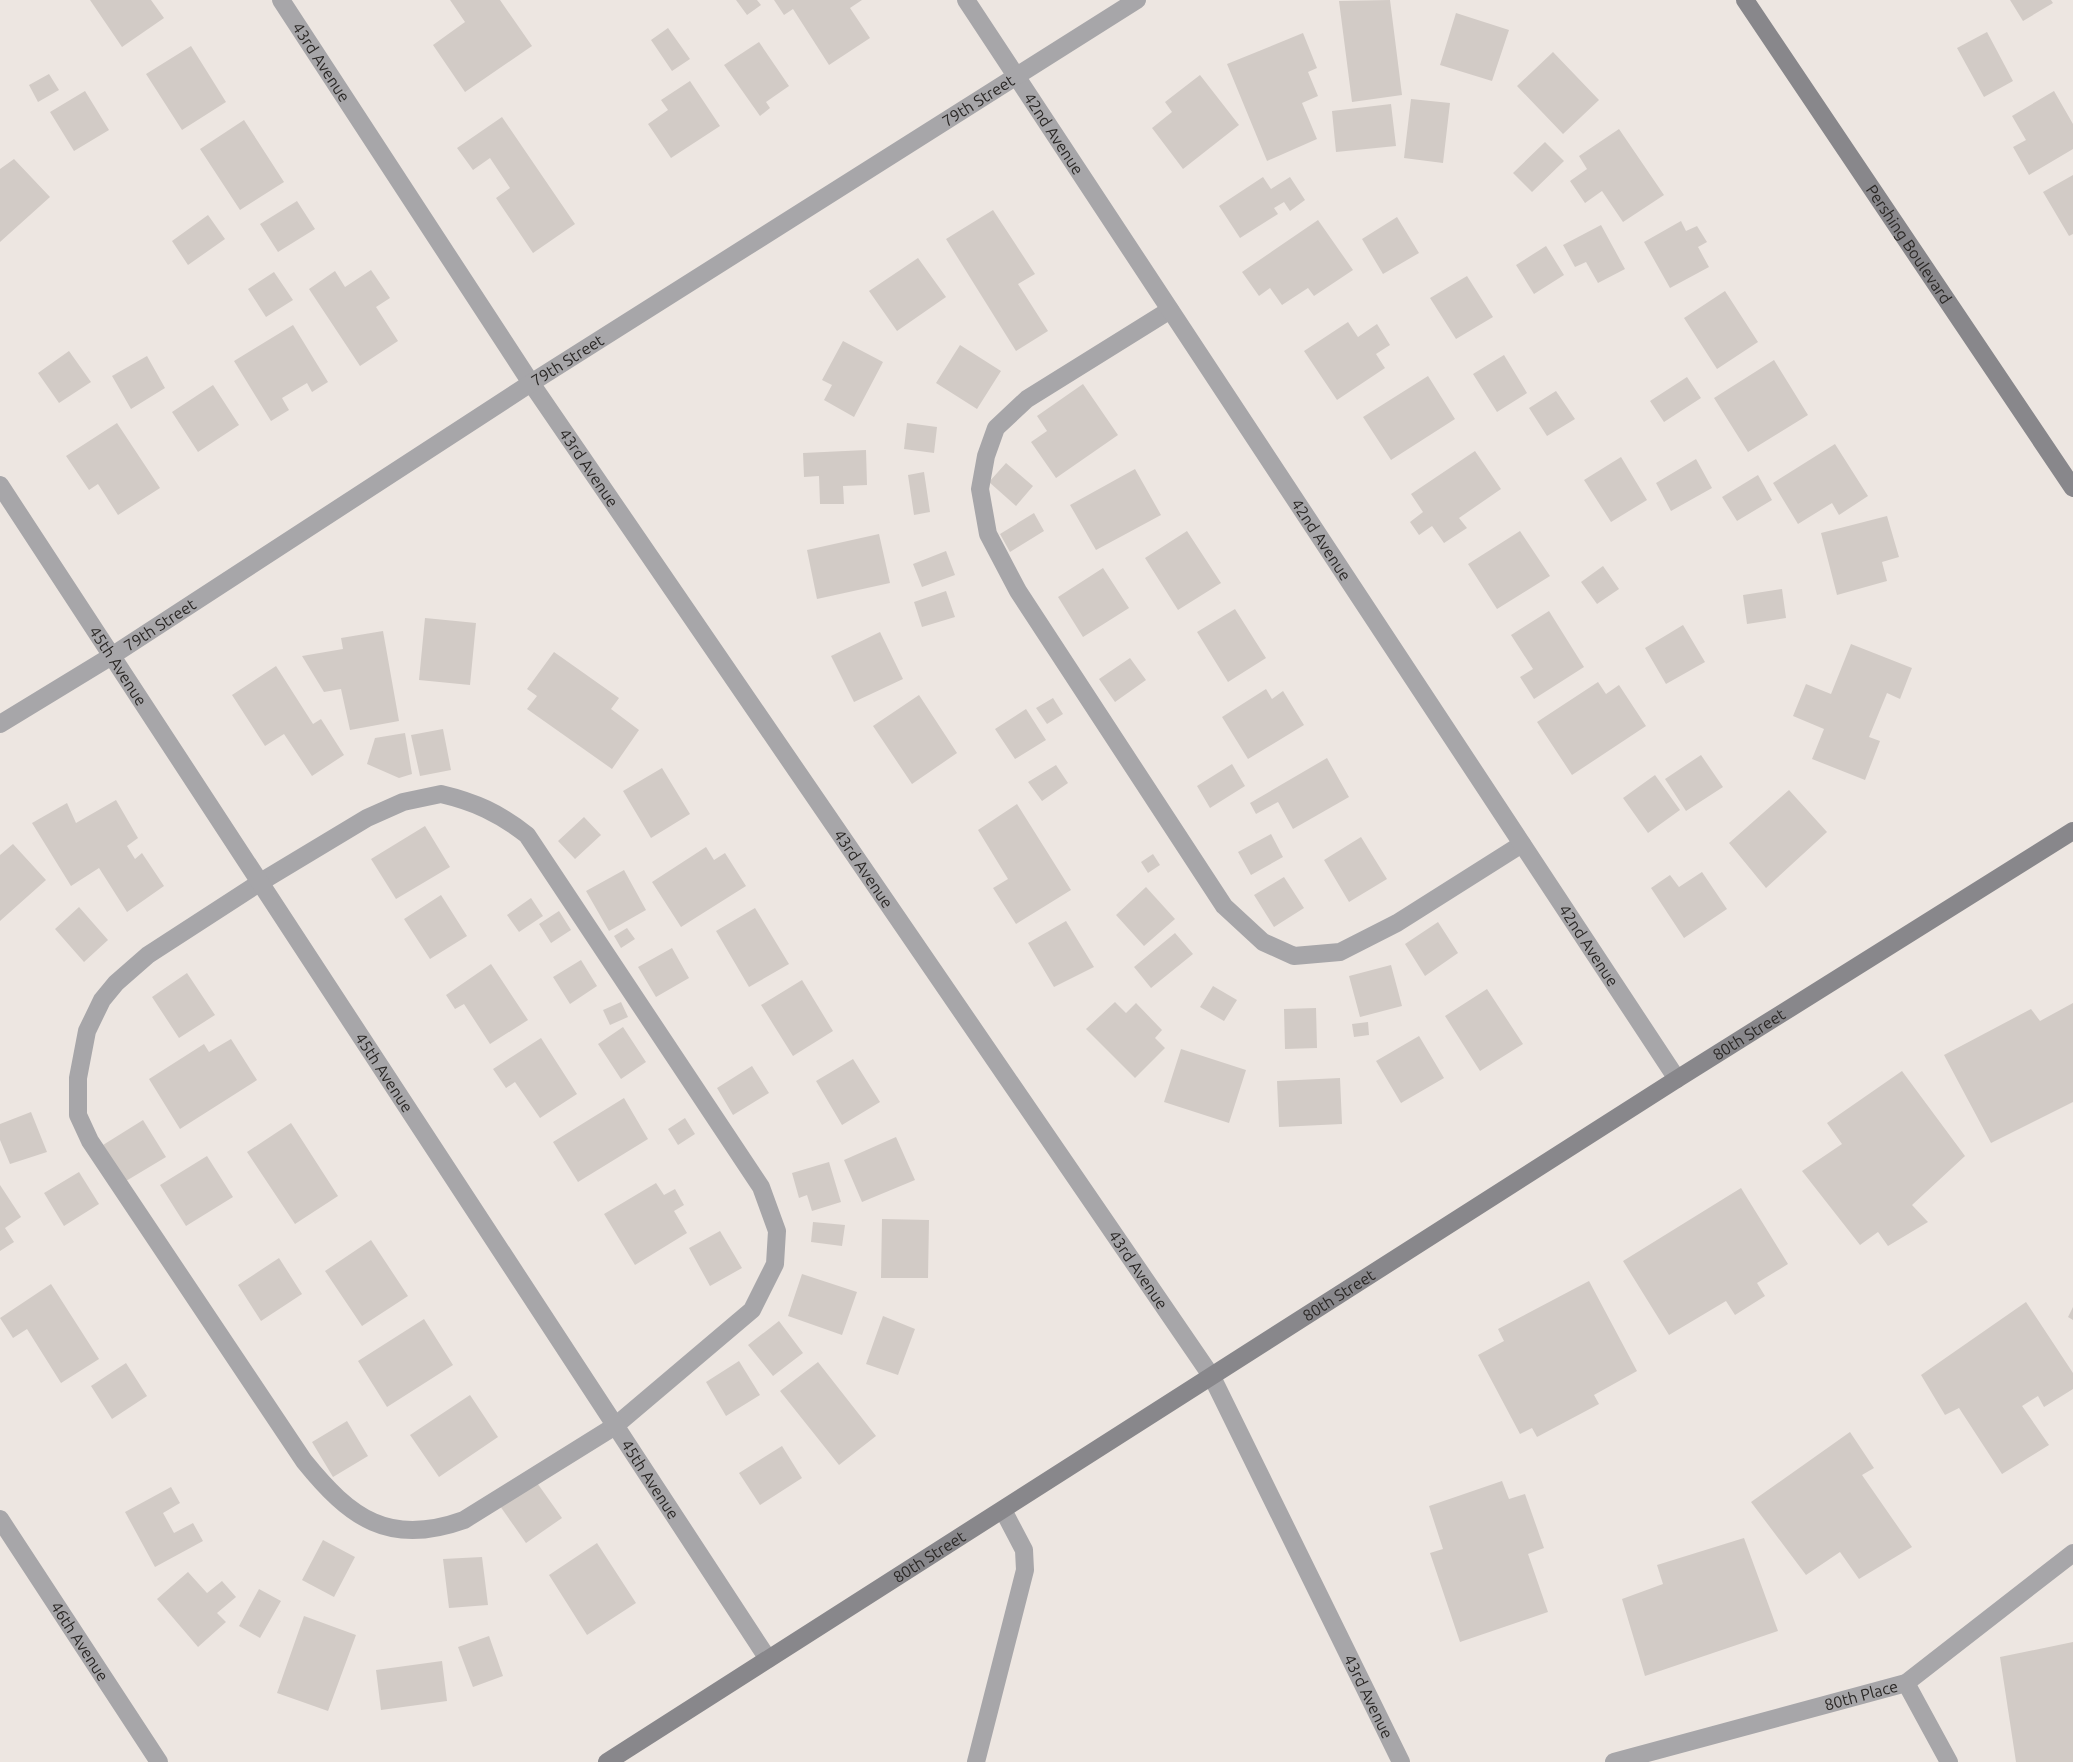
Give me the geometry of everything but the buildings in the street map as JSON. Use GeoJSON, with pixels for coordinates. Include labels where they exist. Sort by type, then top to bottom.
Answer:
{"type":"FeatureCollection","features":[{"type":"Feature","properties":{"kind":"street","name":"43rd Avenue"},"geometry":{"type":"LineString","coordinates":[[281,0],[531,383],[1212,1377],[1401,1762]]}},
{"type":"Feature","properties":{"kind":"street","name":"42nd Avenue"},"geometry":{"type":"LineString","coordinates":[[966,0],[1677,1079]]}},
{"type":"Feature","properties":{"kind":"street","name":"79th Street"},"geometry":{"type":"LineString","coordinates":[[0,724],[110,657],[531,383],[1137,0]]}},
{"type":"Feature","properties":{"kind":"street","name":"Pershing Boulevard"},"geometry":{"type":"LineString","coordinates":[[1745,0],[2073,488]]}},
{"type":"Feature","properties":{"kind":"street"},"geometry":{"type":"LineString","coordinates":[[1170,310],[1027,399],[996,428],[986,456],[980,489],[988,534],[1018,591],[1224,906],[1263,942],[1294,956],[1340,952],[1397,923],[1522,844]]}},
{"type":"Feature","properties":{"kind":"street","name":"45th Avenue"},"geometry":{"type":"LineString","coordinates":[[0,485],[110,657],[768,1659]]}},
{"type":"Feature","properties":{"kind":"street"},"geometry":{"type":"LineString","coordinates":[[441,794],[472,801],[501,815],[527,835],[761,1187],[777,1231],[775,1264],[752,1311],[615,1426],[464,1520],[437,1529],[399,1531],[368,1521],[328,1491],[304,1461],[90,1141],[78,1115],[78,1078],[87,1031],[102,1000],[116,983],[148,955],[259,883],[367,818],[403,802],[441,794]]}},
{"type":"Feature","properties":{"kind":"street","name":"80th Street"},"geometry":{"type":"LineString","coordinates":[[607,1762],[1677,1079],[2073,831]]}},
{"type":"Feature","properties":{"kind":"street"},"geometry":{"type":"LineString","coordinates":[[976,1762],[1025,1570],[1024,1550],[1003,1510]]}},
{"type":"Feature","properties":{"kind":"street","name":"46th Avenue"},"geometry":{"type":"LineString","coordinates":[[0,1519],[159,1762]]}},
{"type":"Feature","properties":{"kind":"street","name":"80th Place"},"geometry":{"type":"LineString","coordinates":[[1614,1762],[1906,1683],[2073,1553]]}},
{"type":"Feature","properties":{"kind":"street"},"geometry":{"type":"LineString","coordinates":[[1906,1683],[1949,1762]]}}]}
